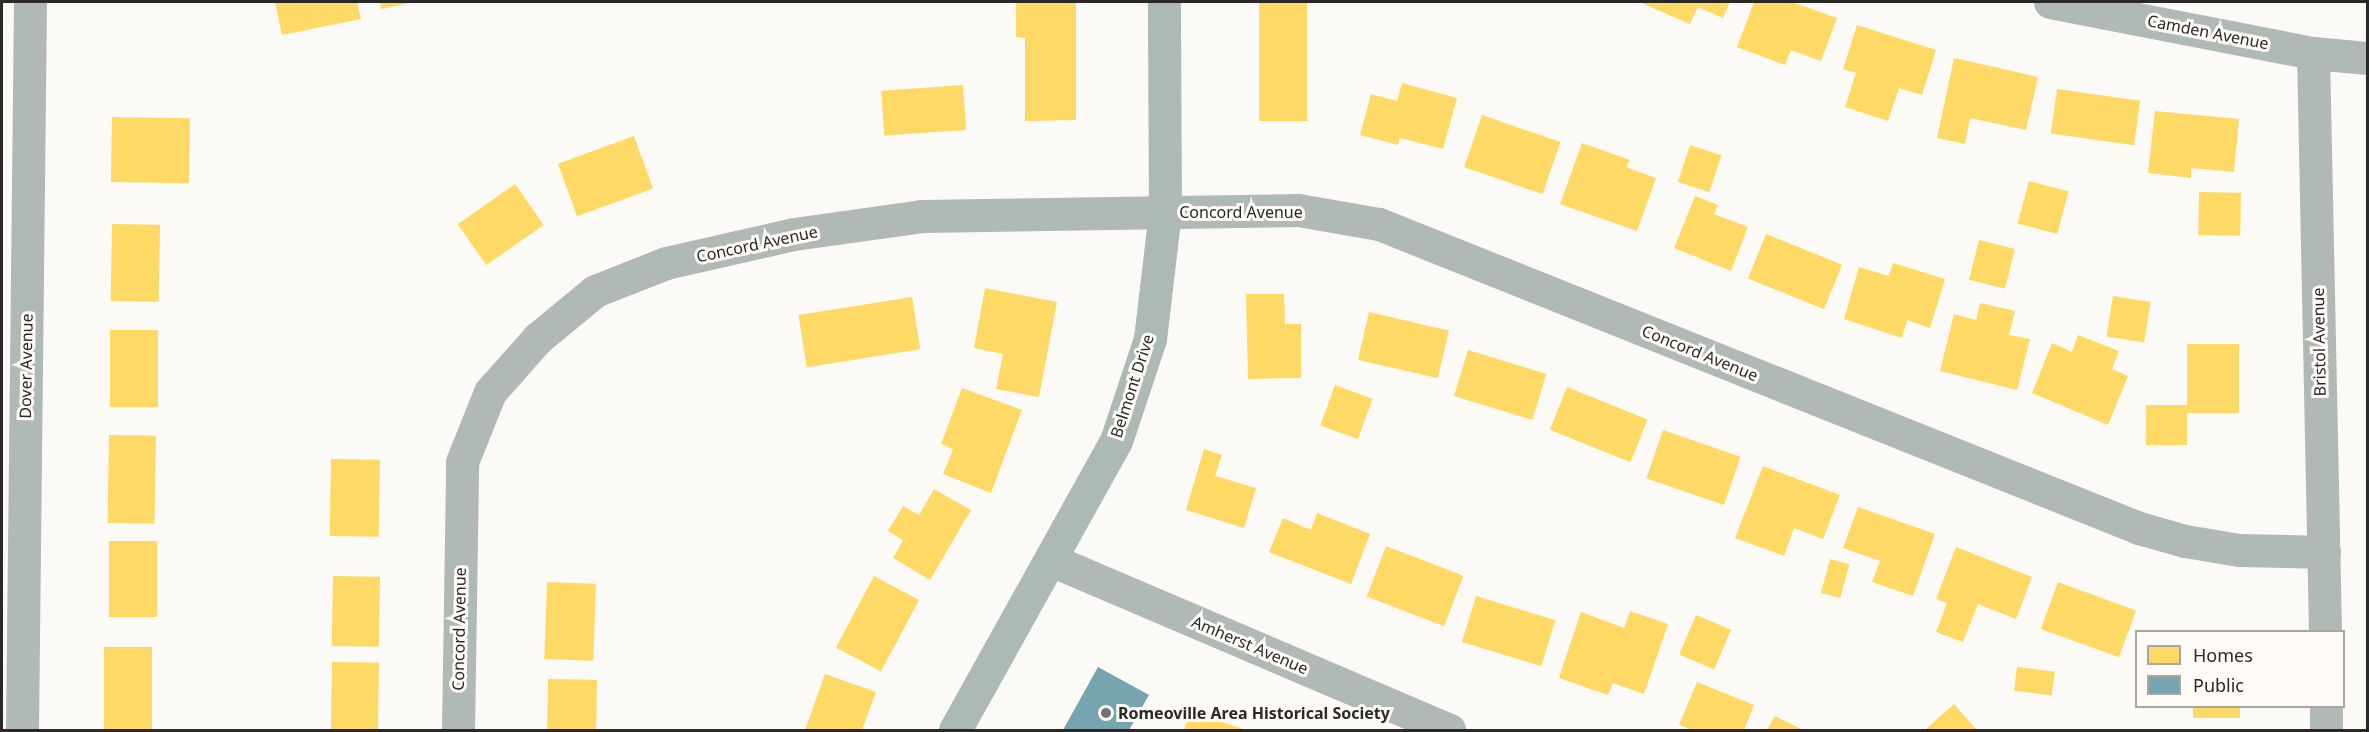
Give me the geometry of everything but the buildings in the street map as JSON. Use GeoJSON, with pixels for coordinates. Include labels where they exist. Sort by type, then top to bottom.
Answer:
{"type":"FeatureCollection","features":[{"type":"Feature","properties":{"kind":"street","name":"Dover Avenue"},"geometry":{"type":"LineString","coordinates":[[22,730],[30,2]]}},
{"type":"Feature","properties":{"kind":"street","name":"Belmont Drive"},"geometry":{"type":"LineString","coordinates":[[955,730],[1116,441],[1146,350],[1165,212],[1164,2]]}},
{"type":"Feature","properties":{"kind":"street","name":"Camden Avenue"},"geometry":{"type":"LineString","coordinates":[[2050,2],[2313,53],[2367,58]]}},
{"type":"Feature","properties":{"kind":"street","name":"Bristol Avenue"},"geometry":{"type":"LineString","coordinates":[[2313,53],[2325,630]]}},
{"type":"Feature","properties":{"kind":"street","name":"Concord Avenue"},"geometry":{"type":"LineString","coordinates":[[458,730],[462,462],[490,392],[538,338],[595,291],[678,261],[794,234],[922,216],[1298,210],[1379,224],[2139,528],[2186,541],[2239,550],[2324,552]]}},
{"type":"Feature","properties":{"kind":"street","name":"Amherst Avenue"},"geometry":{"type":"LineString","coordinates":[[1051,560],[1449,730]]}},
{"type":"Feature","properties":{"kind":"street"},"geometry":{"type":"LineString","coordinates":[[2326,708],[2326,730]]}},
{"type":"Feature","properties":{"kind":"place","name":"Romeoville Area Historical Society"},"geometry":{"type":"Point","coordinates":[1106,713]}}]}
